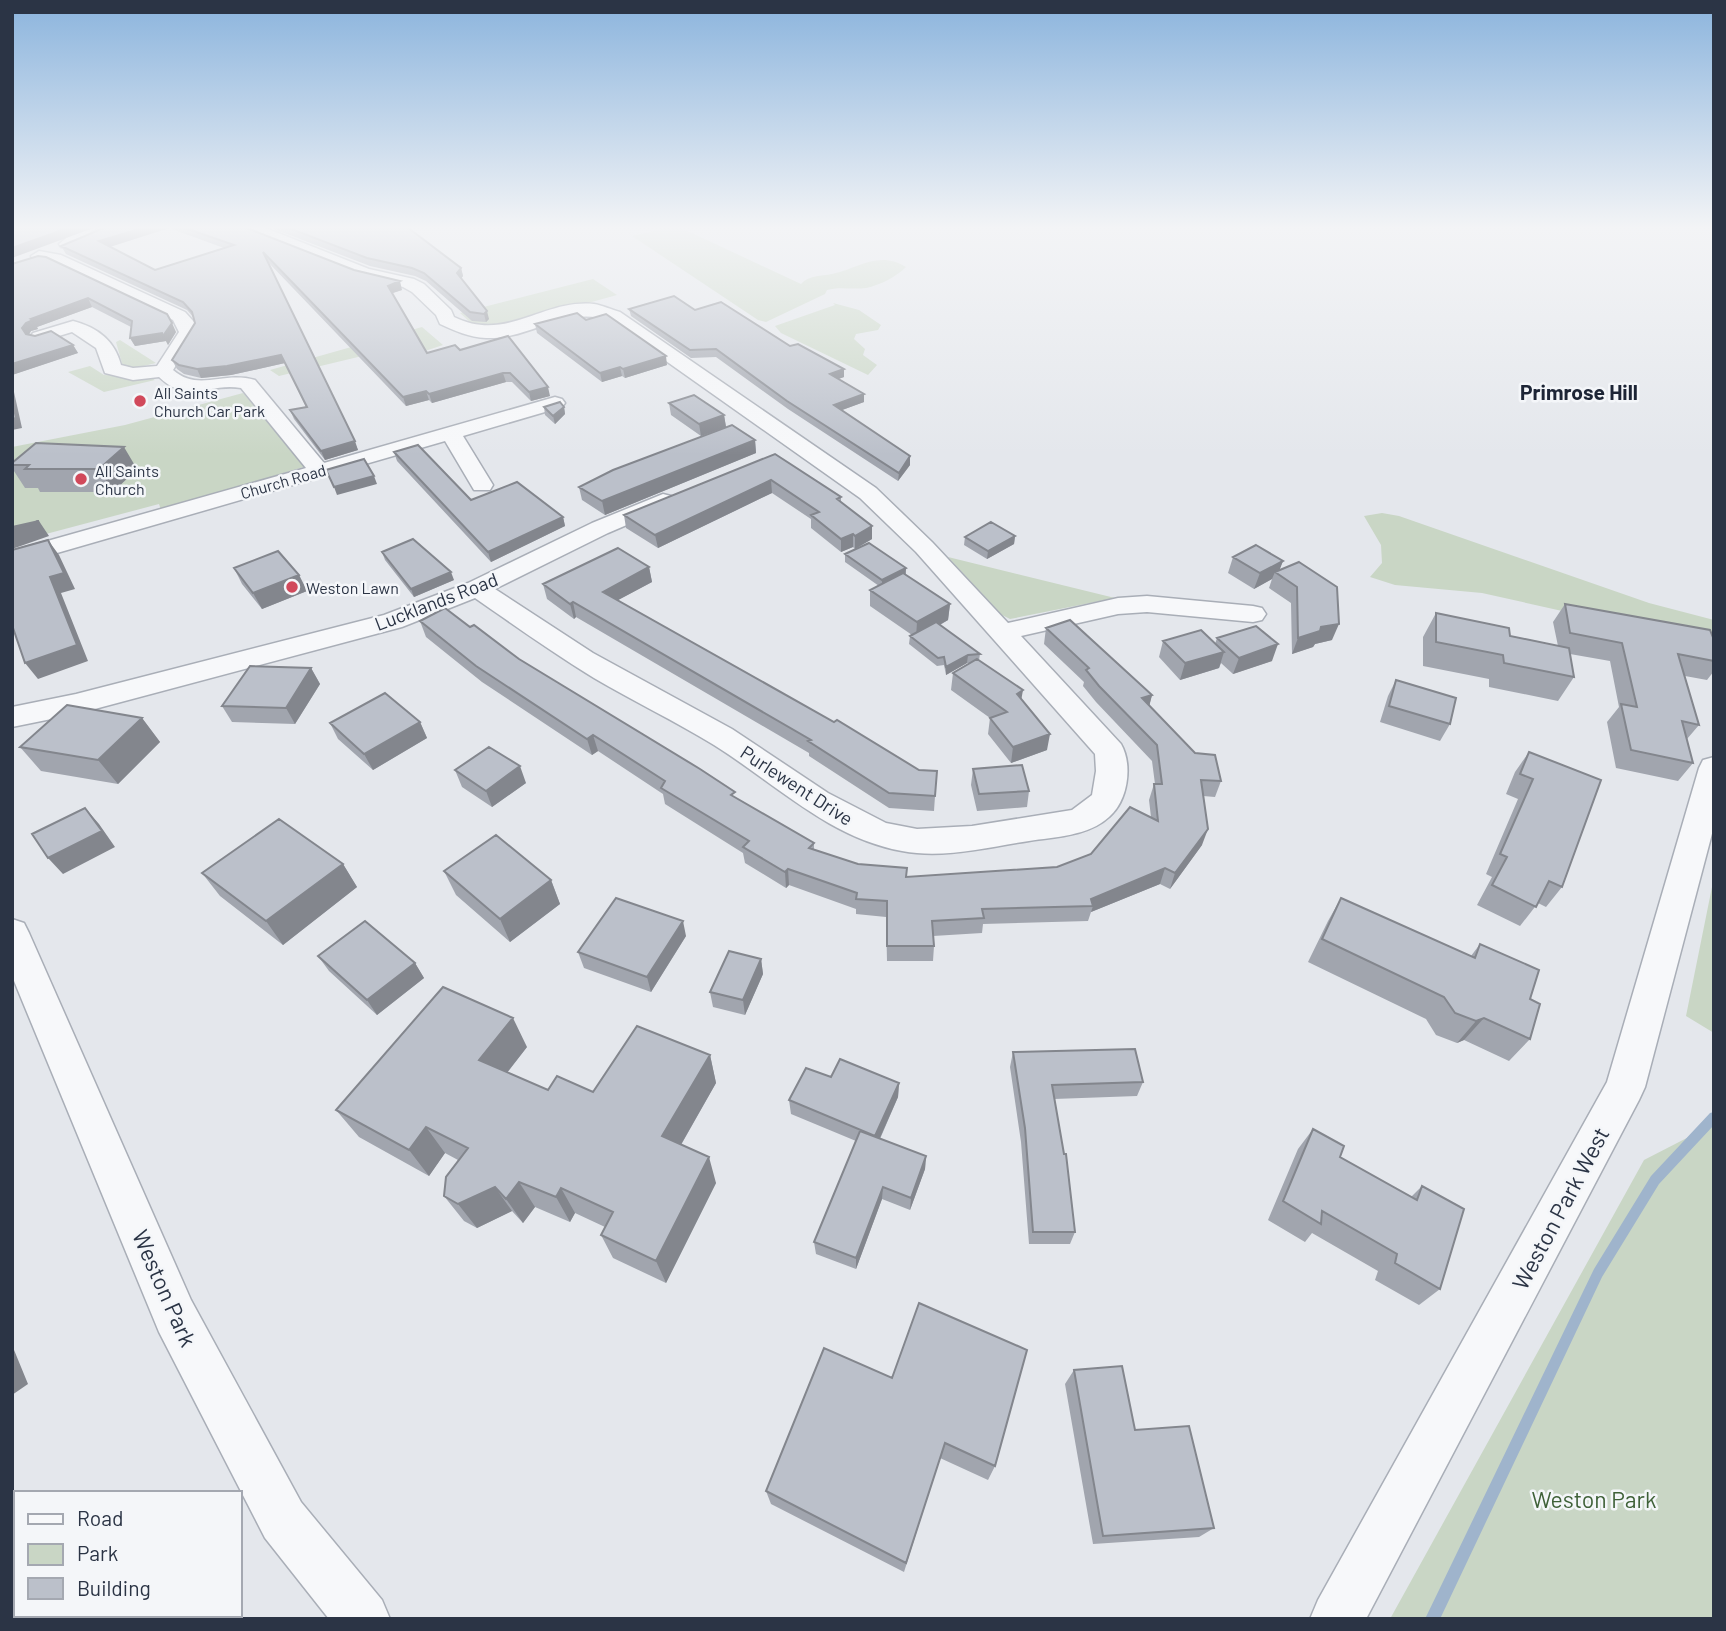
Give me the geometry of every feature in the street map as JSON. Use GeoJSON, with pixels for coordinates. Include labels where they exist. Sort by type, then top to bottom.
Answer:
{"type":"FeatureCollection","features":[{"type":"Feature","properties":{"kind":"street"},"geometry":{"type":"LineString","coordinates":[[151,303],[179,316],[188,331],[163,371]]}},
{"type":"Feature","properties":{"kind":"street","name":"Purlewent Drive"},"geometry":{"type":"LineString","coordinates":[[434,303],[445,314],[446,320],[469,332],[507,331],[569,312],[586,309],[604,311],[663,348],[868,493],[924,547],[1004,632],[1110,751],[1114,780],[1104,807],[1077,822],[937,841],[904,840],[872,831],[839,814],[739,746],[584,660],[477,588]]}},
{"type":"Feature","properties":{"kind":"street"},"geometry":{"type":"LineString","coordinates":[[39,337],[73,326],[99,339],[106,346],[113,369],[120,373],[163,371]]}},
{"type":"Feature","properties":{"kind":"street"},"geometry":{"type":"LineString","coordinates":[[163,371],[180,386],[218,385],[236,381],[248,384],[314,464]]}},
{"type":"Feature","properties":{"kind":"street","name":"Church Road"},"geometry":{"type":"LineString","coordinates":[[12,559],[555,403]]}},
{"type":"Feature","properties":{"kind":"street"},"geometry":{"type":"LineString","coordinates":[[450,432],[482,485]]}},
{"type":"Feature","properties":{"kind":"street"},"geometry":{"type":"LineString","coordinates":[[767,458],[801,445]]}},
{"type":"Feature","properties":{"kind":"street","name":"Lucklands Road"},"geometry":{"type":"LineString","coordinates":[[12,717],[76,704],[393,621],[477,588],[600,528],[684,492]]}},
{"type":"Feature","properties":{"kind":"street"},"geometry":{"type":"LineString","coordinates":[[1004,632],[1118,606],[1224,603],[1254,614]]}},
{"type":"Feature","properties":{"kind":"street","name":"Weston Park West"},"geometry":{"type":"LineString","coordinates":[[1337,1619],[1625,1087],[1714,768]]}},
{"type":"Feature","properties":{"kind":"street","name":"Weston Park"},"geometry":{"type":"LineString","coordinates":[[12,933],[175,1316],[283,1520],[363,1619]]}},
{"type":"Feature","properties":{"kind":"green space"},"geometry":{"type":"Polygon","coordinates":[[[499,303],[587,303],[504,326],[473,325],[460,313],[499,303]]]}},
{"type":"Feature","properties":{"kind":"green space"},"geometry":{"type":"Polygon","coordinates":[[[733,303],[806,303],[766,322],[758,320],[733,303]]]}},
{"type":"Feature","properties":{"kind":"green space"},"geometry":{"type":"Polygon","coordinates":[[[833,303],[859,310],[881,325],[878,330],[856,334],[854,339],[865,349],[863,355],[877,365],[868,375],[781,333],[775,326],[835,305],[833,303]]]}},
{"type":"Feature","properties":{"kind":"green space"},"geometry":{"type":"Polygon","coordinates":[[[422,327],[443,345],[422,352],[412,344],[279,376],[270,370],[422,327]]]}},
{"type":"Feature","properties":{"kind":"green space"},"geometry":{"type":"Polygon","coordinates":[[[120,340],[156,363],[135,368],[123,367],[116,342],[120,340]]]}},
{"type":"Feature","properties":{"kind":"green space"},"geometry":{"type":"Polygon","coordinates":[[[90,366],[104,375],[150,377],[155,380],[104,392],[68,372],[90,366]]]}},
{"type":"Feature","properties":{"kind":"green space"},"geometry":{"type":"Polygon","coordinates":[[[243,393],[310,465],[161,510],[159,504],[12,543],[12,447],[125,425],[243,393]]]}},
{"type":"Feature","properties":{"kind":"green space"},"geometry":{"type":"Polygon","coordinates":[[[1382,513],[1399,516],[1649,603],[1714,620],[1714,635],[1688,639],[1482,593],[1395,585],[1370,577],[1382,563],[1381,545],[1364,516],[1382,513]]]}},
{"type":"Feature","properties":{"kind":"green space"},"geometry":{"type":"Polygon","coordinates":[[[948,557],[1115,598],[1010,619],[1002,615],[948,557]]]}},
{"type":"Feature","properties":{"kind":"green space"},"geometry":{"type":"Polygon","coordinates":[[[1714,877],[1714,1033],[1686,1016],[1714,877]]]}},
{"type":"Feature","properties":{"kind":"green space","name":"Weston Park"},"geometry":{"type":"Polygon","coordinates":[[[1714,1124],[1714,1619],[1390,1619],[1644,1160],[1714,1124]]]}},
{"type":"Feature","properties":{"kind":"building"},"geometry":{"type":"Polygon","coordinates":[[[12,303],[74,303],[31,319],[33,320],[22,328],[26,334],[35,336],[51,331],[73,345],[12,364],[12,303]]]}},
{"type":"Feature","properties":{"kind":"building"},"geometry":{"type":"Polygon","coordinates":[[[98,303],[144,303],[167,314],[172,323],[163,336],[162,333],[130,338],[132,321],[98,303]]]}},
{"type":"Feature","properties":{"kind":"building"},"geometry":{"type":"Polygon","coordinates":[[[184,303],[288,303],[355,441],[321,451],[290,410],[307,407],[281,355],[197,369],[179,365],[172,360],[195,323],[192,312],[184,303]]]}},
{"type":"Feature","properties":{"kind":"building"},"geometry":{"type":"Polygon","coordinates":[[[312,303],[398,303],[427,353],[455,345],[460,350],[508,336],[548,387],[529,392],[510,373],[503,373],[429,394],[426,391],[403,397],[312,303]]]}},
{"type":"Feature","properties":{"kind":"building"},"geometry":{"type":"Polygon","coordinates":[[[460,303],[481,303],[487,311],[484,314],[470,312],[460,303]]]}},
{"type":"Feature","properties":{"kind":"building"},"geometry":{"type":"Polygon","coordinates":[[[649,303],[685,303],[695,310],[723,303],[790,346],[798,344],[844,369],[830,374],[864,394],[834,405],[910,456],[899,473],[787,401],[716,349],[690,350],[629,309],[649,303]]]}},
{"type":"Feature","properties":{"kind":"building"},"geometry":{"type":"Polygon","coordinates":[[[577,313],[586,320],[606,314],[666,356],[600,373],[535,324],[577,313]]]}},
{"type":"Feature","properties":{"kind":"building"},"geometry":{"type":"Polygon","coordinates":[[[694,395],[724,415],[699,424],[669,403],[694,395]]]}},
{"type":"Feature","properties":{"kind":"building"},"geometry":{"type":"Polygon","coordinates":[[[12,399],[16,418],[12,419],[12,399]]]}},
{"type":"Feature","properties":{"kind":"building"},"geometry":{"type":"Polygon","coordinates":[[[560,402],[564,407],[553,416],[544,407],[560,402]]]}},
{"type":"Feature","properties":{"kind":"building"},"geometry":{"type":"Polygon","coordinates":[[[732,425],[755,440],[602,501],[579,487],[613,470],[732,425]]]}},
{"type":"Feature","properties":{"kind":"building"},"geometry":{"type":"Polygon","coordinates":[[[36,443],[124,447],[99,469],[25,469],[29,465],[12,465],[36,443]]]}},
{"type":"Feature","properties":{"kind":"building"},"geometry":{"type":"Polygon","coordinates":[[[418,445],[471,500],[517,482],[563,517],[488,552],[394,452],[418,445]]]}},
{"type":"Feature","properties":{"kind":"building"},"geometry":{"type":"Polygon","coordinates":[[[775,454],[841,497],[837,499],[872,526],[855,536],[853,534],[841,539],[811,515],[819,512],[771,480],[655,535],[624,515],[775,454]]]}},
{"type":"Feature","properties":{"kind":"building"},"geometry":{"type":"Polygon","coordinates":[[[364,459],[374,476],[334,487],[326,470],[364,459]]]}},
{"type":"Feature","properties":{"kind":"building"},"geometry":{"type":"Polygon","coordinates":[[[991,522],[1015,536],[988,551],[965,537],[991,522]]]}},
{"type":"Feature","properties":{"kind":"building"},"geometry":{"type":"Polygon","coordinates":[[[413,539],[451,572],[411,589],[382,552],[413,539]]]}},
{"type":"Feature","properties":{"kind":"building"},"geometry":{"type":"Polygon","coordinates":[[[48,540],[64,573],[50,577],[77,645],[25,663],[12,625],[12,550],[48,540]]]}},
{"type":"Feature","properties":{"kind":"building"},"geometry":{"type":"Polygon","coordinates":[[[869,543],[906,568],[882,580],[845,554],[869,543]]]}},
{"type":"Feature","properties":{"kind":"building"},"geometry":{"type":"Polygon","coordinates":[[[1256,545],[1283,561],[1260,573],[1233,557],[1256,545]]]}},
{"type":"Feature","properties":{"kind":"building"},"geometry":{"type":"Polygon","coordinates":[[[618,548],[649,567],[603,592],[834,722],[837,720],[919,770],[937,771],[935,796],[889,793],[808,741],[811,740],[573,602],[570,604],[543,584],[618,548]]]}},
{"type":"Feature","properties":{"kind":"building"},"geometry":{"type":"Polygon","coordinates":[[[278,551],[299,575],[253,593],[234,568],[278,551]]]}},
{"type":"Feature","properties":{"kind":"building"},"geometry":{"type":"Polygon","coordinates":[[[1299,562],[1337,587],[1339,624],[1321,627],[1320,631],[1298,638],[1297,587],[1275,572],[1299,562]]]}},
{"type":"Feature","properties":{"kind":"building"},"geometry":{"type":"Polygon","coordinates":[[[903,573],[950,604],[917,622],[870,590],[903,573]]]}},
{"type":"Feature","properties":{"kind":"building"},"geometry":{"type":"Polygon","coordinates":[[[1565,604],[1710,630],[1714,640],[1714,661],[1678,654],[1699,725],[1682,721],[1693,763],[1631,750],[1621,704],[1637,707],[1622,643],[1570,633],[1565,604]]]}},
{"type":"Feature","properties":{"kind":"building"},"geometry":{"type":"Polygon","coordinates":[[[445,608],[470,627],[474,625],[519,659],[735,792],[731,795],[814,843],[809,848],[858,864],[907,868],[906,877],[1057,867],[1091,854],[1130,807],[1158,821],[1154,784],[1162,784],[1157,745],[1099,686],[1086,670],[1089,668],[1046,628],[1070,620],[1152,695],[1142,698],[1195,753],[1215,755],[1221,781],[1201,780],[1208,829],[1175,873],[1165,868],[1091,899],[1093,906],[982,909],[984,918],[932,921],[934,946],[887,946],[887,901],[856,899],[857,893],[788,869],[785,872],[743,847],[749,841],[661,788],[665,781],[593,735],[587,739],[476,666],[420,621],[445,608]]]}},
{"type":"Feature","properties":{"kind":"building"},"geometry":{"type":"Polygon","coordinates":[[[1436,613],[1509,628],[1510,636],[1569,648],[1574,677],[1504,663],[1503,655],[1436,642],[1436,613]]]}},
{"type":"Feature","properties":{"kind":"building"},"geometry":{"type":"Polygon","coordinates":[[[936,622],[980,654],[968,655],[946,667],[944,657],[938,658],[910,636],[936,622]]]}},
{"type":"Feature","properties":{"kind":"building"},"geometry":{"type":"Polygon","coordinates":[[[1256,626],[1278,644],[1239,658],[1217,638],[1256,626]]]}},
{"type":"Feature","properties":{"kind":"building"},"geometry":{"type":"Polygon","coordinates":[[[1201,630],[1224,652],[1185,663],[1163,641],[1201,630]]]}},
{"type":"Feature","properties":{"kind":"building"},"geometry":{"type":"Polygon","coordinates":[[[977,659],[1023,690],[1017,694],[1050,734],[1013,747],[990,718],[1007,712],[953,673],[977,659]]]}},
{"type":"Feature","properties":{"kind":"building"},"geometry":{"type":"Polygon","coordinates":[[[250,666],[311,668],[286,708],[222,706],[250,666]]]}},
{"type":"Feature","properties":{"kind":"building"},"geometry":{"type":"Polygon","coordinates":[[[1396,680],[1456,698],[1450,724],[1389,706],[1396,680]]]}},
{"type":"Feature","properties":{"kind":"building"},"geometry":{"type":"Polygon","coordinates":[[[385,693],[420,722],[364,754],[330,723],[385,693]]]}},
{"type":"Feature","properties":{"kind":"building"},"geometry":{"type":"Polygon","coordinates":[[[67,705],[142,718],[98,760],[20,747],[67,705]]]}},
{"type":"Feature","properties":{"kind":"building"},"geometry":{"type":"Polygon","coordinates":[[[489,747],[520,766],[486,791],[455,770],[489,747]]]}},
{"type":"Feature","properties":{"kind":"building"},"geometry":{"type":"Polygon","coordinates":[[[1529,752],[1601,780],[1562,887],[1549,881],[1536,907],[1492,885],[1507,857],[1500,854],[1533,779],[1520,774],[1529,752]]]}},
{"type":"Feature","properties":{"kind":"building"},"geometry":{"type":"Polygon","coordinates":[[[1022,765],[1029,791],[979,794],[973,769],[1022,765]]]}},
{"type":"Feature","properties":{"kind":"building"},"geometry":{"type":"Polygon","coordinates":[[[85,808],[102,831],[48,858],[32,834],[85,808]]]}},
{"type":"Feature","properties":{"kind":"building"},"geometry":{"type":"Polygon","coordinates":[[[279,819],[343,864],[266,921],[202,873],[279,819]]]}},
{"type":"Feature","properties":{"kind":"building"},"geometry":{"type":"Polygon","coordinates":[[[496,835],[551,880],[500,919],[444,871],[496,835]]]}},
{"type":"Feature","properties":{"kind":"building"},"geometry":{"type":"Polygon","coordinates":[[[616,898],[683,921],[647,977],[578,952],[616,898]]]}},
{"type":"Feature","properties":{"kind":"building"},"geometry":{"type":"Polygon","coordinates":[[[1341,898],[1475,958],[1480,944],[1539,970],[1530,999],[1540,1004],[1530,1039],[1484,1018],[1476,1021],[1455,1013],[1444,997],[1322,939],[1341,898]]]}},
{"type":"Feature","properties":{"kind":"building"},"geometry":{"type":"Polygon","coordinates":[[[365,921],[415,963],[367,1000],[318,956],[365,921]]]}},
{"type":"Feature","properties":{"kind":"building"},"geometry":{"type":"Polygon","coordinates":[[[729,951],[761,959],[743,1000],[710,992],[729,951]]]}},
{"type":"Feature","properties":{"kind":"building"},"geometry":{"type":"Polygon","coordinates":[[[443,987],[513,1018],[479,1060],[548,1090],[557,1076],[593,1092],[637,1026],[710,1055],[662,1136],[709,1157],[656,1261],[601,1235],[613,1212],[561,1188],[556,1197],[519,1182],[506,1199],[495,1187],[458,1204],[444,1196],[446,1177],[468,1148],[426,1127],[409,1150],[336,1110],[443,987]]]}},
{"type":"Feature","properties":{"kind":"building"},"geometry":{"type":"Polygon","coordinates":[[[1135,1049],[1143,1082],[1052,1085],[1066,1154],[1075,1232],[1033,1232],[1025,1128],[1013,1052],[1135,1049]]]}},
{"type":"Feature","properties":{"kind":"building"},"geometry":{"type":"Polygon","coordinates":[[[840,1059],[899,1083],[875,1136],[789,1100],[806,1068],[831,1077],[840,1059]]]}},
{"type":"Feature","properties":{"kind":"building"},"geometry":{"type":"Polygon","coordinates":[[[1313,1129],[1344,1146],[1340,1157],[1417,1200],[1422,1186],[1464,1209],[1440,1289],[1395,1263],[1397,1254],[1322,1211],[1321,1224],[1283,1201],[1313,1129]]]}},
{"type":"Feature","properties":{"kind":"building"},"geometry":{"type":"Polygon","coordinates":[[[860,1131],[926,1156],[911,1198],[883,1187],[856,1258],[814,1242],[860,1131]]]}},
{"type":"Feature","properties":{"kind":"building"},"geometry":{"type":"Polygon","coordinates":[[[919,1303],[1027,1350],[995,1466],[945,1443],[906,1563],[766,1491],[824,1348],[892,1378],[919,1303]]]}},
{"type":"Feature","properties":{"kind":"building"},"geometry":{"type":"Polygon","coordinates":[[[1122,1366],[1135,1430],[1189,1426],[1214,1528],[1103,1536],[1074,1370],[1122,1366]]]}},
{"type":"Feature","properties":{"kind":"waterway"},"geometry":{"type":"LineString","coordinates":[[1432,1619],[1598,1273],[1655,1180],[1714,1117]]}},
{"type":"Feature","properties":{"kind":"place","name":"All Saints Church Car Park"},"geometry":{"type":"Point","coordinates":[140,401]}},
{"type":"Feature","properties":{"kind":"place","name":"All Saints Church"},"geometry":{"type":"Point","coordinates":[81,479]}},
{"type":"Feature","properties":{"kind":"place","name":"Weston Lawn"},"geometry":{"type":"Point","coordinates":[292,587]}},
{"type":"Feature","properties":{"kind":"district","name":"Primrose Hill"},"geometry":{"type":"Point","coordinates":[1579,391]}}]}
